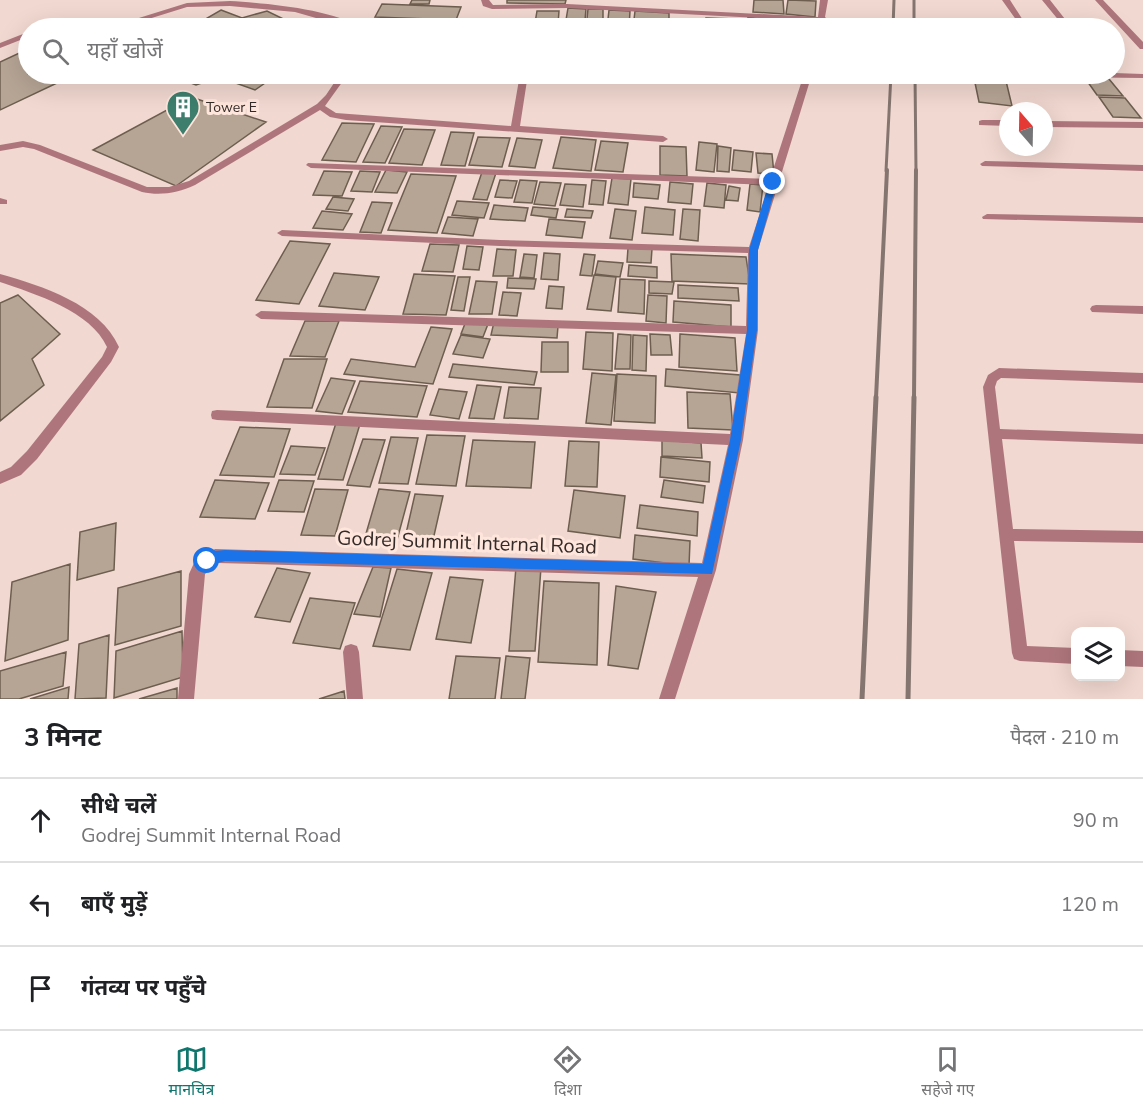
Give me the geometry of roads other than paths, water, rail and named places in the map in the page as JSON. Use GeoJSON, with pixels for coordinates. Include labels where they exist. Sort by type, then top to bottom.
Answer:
{"type":"FeatureCollection","features":[{"type":"Feature","properties":{"kind":"street"},"geometry":{"type":"LineString","coordinates":[[485,0],[486,4],[492,7],[567,6],[684,10],[808,18]]}},
{"type":"Feature","properties":{"kind":"street"},"geometry":{"type":"LineString","coordinates":[[683,0],[684,10]]}},
{"type":"Feature","properties":{"kind":"street"},"geometry":{"type":"LineString","coordinates":[[823,18],[824,0]]}},
{"type":"Feature","properties":{"kind":"street"},"geometry":{"type":"LineString","coordinates":[[1006,0],[1018,18]]}},
{"type":"Feature","properties":{"kind":"street"},"geometry":{"type":"LineString","coordinates":[[1046,0],[1061,18]]}},
{"type":"Feature","properties":{"kind":"street"},"geometry":{"type":"LineString","coordinates":[[1099,0],[1116,18]]}},
{"type":"Feature","properties":{"kind":"street"},"geometry":{"type":"LineString","coordinates":[[145,18],[189,5],[266,2],[325,18]]}},
{"type":"Feature","properties":{"kind":"street"},"geometry":{"type":"LineString","coordinates":[[1125,28],[1143,47]]}},
{"type":"Feature","properties":{"kind":"street"},"geometry":{"type":"LineString","coordinates":[[0,46],[18,38]]}},
{"type":"Feature","properties":{"kind":"street"},"geometry":{"type":"LineString","coordinates":[[1125,75],[1143,76]]}},
{"type":"Feature","properties":{"kind":"street"},"geometry":{"type":"LineString","coordinates":[[0,148],[23,144],[37,147],[145,190],[160,192],[177,190],[320,106],[337,84]]}},
{"type":"Feature","properties":{"kind":"street"},"geometry":{"type":"LineString","coordinates":[[515,129],[522,84]]}},
{"type":"Feature","properties":{"kind":"street"},"geometry":{"type":"LineString","coordinates":[[667,699],[708,570],[736,440],[752,330],[753,250],[805,84]]}},
{"type":"Feature","properties":{"kind":"street"},"geometry":{"type":"LineString","coordinates":[[320,106],[333,115],[346,117],[663,139]]}},
{"type":"Feature","properties":{"kind":"street"},"geometry":{"type":"LineString","coordinates":[[982,123],[999,123]]}},
{"type":"Feature","properties":{"kind":"street"},"geometry":{"type":"LineString","coordinates":[[1053,124],[1143,125]]}},
{"type":"Feature","properties":{"kind":"street"},"geometry":{"type":"LineString","coordinates":[[985,164],[1143,168]]}},
{"type":"Feature","properties":{"kind":"street"},"geometry":{"type":"LineString","coordinates":[[311,165],[773,182]]}},
{"type":"Feature","properties":{"kind":"street"},"geometry":{"type":"LineString","coordinates":[[987,217],[1143,220]]}},
{"type":"Feature","properties":{"kind":"street"},"geometry":{"type":"LineString","coordinates":[[282,233],[500,243],[753,250]]}},
{"type":"Feature","properties":{"kind":"street"},"geometry":{"type":"LineString","coordinates":[[0,278],[62,301],[105,331],[113,347],[107,359],[32,455],[16,471],[0,478]]}},
{"type":"Feature","properties":{"kind":"street"},"geometry":{"type":"LineString","coordinates":[[1096,309],[1143,310]]}},
{"type":"Feature","properties":{"kind":"street"},"geometry":{"type":"LineString","coordinates":[[261,315],[752,330]]}},
{"type":"Feature","properties":{"kind":"street"},"geometry":{"type":"LineString","coordinates":[[1071,656],[1020,653],[989,387],[992,378],[999,373],[1143,378]]}},
{"type":"Feature","properties":{"kind":"street"},"geometry":{"type":"LineString","coordinates":[[217,415],[736,440]]}},
{"type":"Feature","properties":{"kind":"street"},"geometry":{"type":"LineString","coordinates":[[994,434],[1143,439]]}},
{"type":"Feature","properties":{"kind":"street"},"geometry":{"type":"LineString","coordinates":[[1006,535],[1143,537]]}},
{"type":"Feature","properties":{"kind":"street","name":"Godrej Summit Internal Road"},"geometry":{"type":"LineString","coordinates":[[186,699],[197,574],[199,568],[215,556],[708,570]]}},
{"type":"Feature","properties":{"kind":"street"},"geometry":{"type":"LineString","coordinates":[[351,652],[355,699]]}},
{"type":"Feature","properties":{"kind":"street"},"geometry":{"type":"LineString","coordinates":[[1125,658],[1143,659]]}},
{"type":"Feature","properties":{"kind":"railway"},"geometry":{"type":"LineString","coordinates":[[893,18],[894,0]]}},
{"type":"Feature","properties":{"kind":"railway"},"geometry":{"type":"LineString","coordinates":[[914,0],[914,18]]}},
{"type":"Feature","properties":{"kind":"railway"},"geometry":{"type":"LineString","coordinates":[[886,171],[890,84]]}},
{"type":"Feature","properties":{"kind":"railway"},"geometry":{"type":"LineString","coordinates":[[915,84],[916,171]]}},
{"type":"Feature","properties":{"kind":"railway"},"geometry":{"type":"LineString","coordinates":[[876,398],[887,170]]}},
{"type":"Feature","properties":{"kind":"railway"},"geometry":{"type":"LineString","coordinates":[[914,398],[916,171]]}},
{"type":"Feature","properties":{"kind":"railway"},"geometry":{"type":"LineString","coordinates":[[862,699],[876,397]]}},
{"type":"Feature","properties":{"kind":"railway"},"geometry":{"type":"LineString","coordinates":[[908,699],[914,397]]}},
{"type":"Feature","properties":{"kind":"place","name":"Tower E"},"geometry":{"type":"Point","coordinates":[183,136]}}]}
